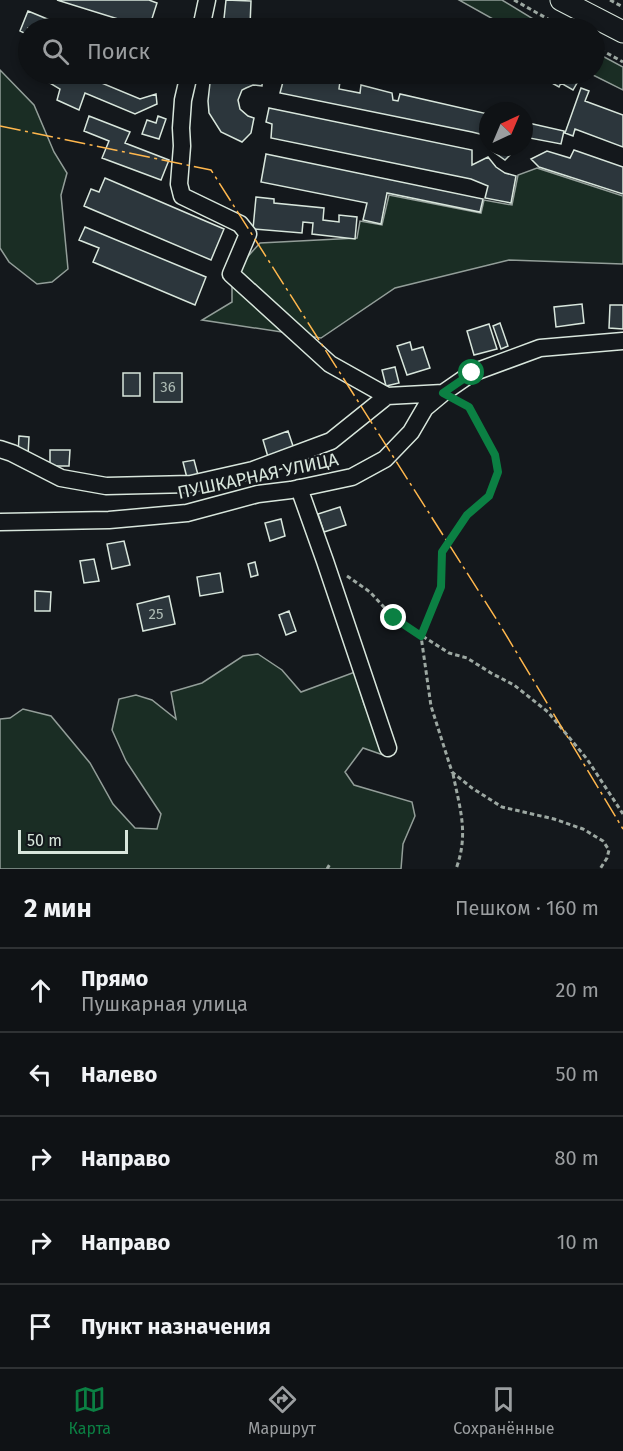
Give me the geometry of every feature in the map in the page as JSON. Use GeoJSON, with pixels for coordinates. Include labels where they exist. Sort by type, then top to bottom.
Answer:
{"type":"FeatureCollection","features":[{"type":"Feature","properties":{"kind":"main road"},"geometry":{"type":"LineString","coordinates":[[561,0],[596,18]]}},
{"type":"Feature","properties":{"kind":"main road"},"geometry":{"type":"LineString","coordinates":[[605,23],[623,32]]}},
{"type":"Feature","properties":{"kind":"street"},"geometry":{"type":"LineString","coordinates":[[203,18],[207,0]]}},
{"type":"Feature","properties":{"kind":"street"},"geometry":{"type":"LineString","coordinates":[[187,84],[183,100],[179,184],[182,196],[240,224],[248,234],[231,274],[330,364],[387,396],[443,393]]}},
{"type":"Feature","properties":{"kind":"street","name":"ПУШКАРНАЯ УЛИЦА"},"geometry":{"type":"LineString","coordinates":[[0,522],[109,520],[187,513],[258,494],[352,477],[385,459],[411,432],[425,408],[472,373],[540,348],[623,341]]}},
{"type":"Feature","properties":{"kind":"street"},"geometry":{"type":"LineString","coordinates":[[0,449],[62,478],[106,486],[191,484],[253,470],[331,441],[387,396]]}},
{"type":"Feature","properties":{"kind":"street"},"geometry":{"type":"LineString","coordinates":[[299,488],[326,561],[388,748]]}},
{"type":"Feature","properties":{"kind":"path"},"geometry":{"type":"LineString","coordinates":[[514,0],[546,18]]}},
{"type":"Feature","properties":{"kind":"path"},"geometry":{"type":"LineString","coordinates":[[610,0],[623,7]]}},
{"type":"Feature","properties":{"kind":"path"},"geometry":{"type":"LineString","coordinates":[[605,52],[623,62]]}},
{"type":"Feature","properties":{"kind":"path"},"geometry":{"type":"LineString","coordinates":[[443,393],[469,407],[495,455],[498,472],[489,496],[467,515],[442,552],[441,587],[421,636],[431,706],[452,772],[464,823],[462,853],[456,869]]}},
{"type":"Feature","properties":{"kind":"path"},"geometry":{"type":"LineString","coordinates":[[326,561],[370,592],[394,618],[449,652],[467,658],[514,686],[548,712],[587,759],[623,814]]}},
{"type":"Feature","properties":{"kind":"path"},"geometry":{"type":"LineString","coordinates":[[452,772],[502,807],[554,819],[583,829],[603,841],[609,850],[600,869]]}},
{"type":"Feature","properties":{"kind":"path"},"geometry":{"type":"LineString","coordinates":[[327,869],[330,864]]}},
{"type":"Feature","properties":{"kind":"green space"},"geometry":{"type":"Polygon","coordinates":[[[459,0],[502,0],[532,18],[491,18],[459,0]]]}},
{"type":"Feature","properties":{"kind":"green space"},"geometry":{"type":"Polygon","coordinates":[[[605,57],[623,67],[623,90],[605,81],[605,57]]]}},
{"type":"Feature","properties":{"kind":"green space"},"geometry":{"type":"Polygon","coordinates":[[[0,70],[34,105],[54,152],[67,173],[61,195],[68,269],[52,282],[37,284],[9,262],[0,248],[0,70]]]}},
{"type":"Feature","properties":{"kind":"green space"},"geometry":{"type":"Polygon","coordinates":[[[537,168],[623,196],[623,264],[509,260],[395,288],[321,338],[202,320],[232,302],[232,274],[260,243],[357,238],[360,221],[382,225],[389,195],[481,213],[484,200],[512,205],[518,175],[537,168]]]}},
{"type":"Feature","properties":{"kind":"green space"},"geometry":{"type":"Polygon","coordinates":[[[258,654],[282,670],[301,692],[355,672],[364,704],[386,756],[363,748],[345,772],[354,785],[412,802],[415,816],[403,844],[401,869],[0,869],[0,719],[10,718],[23,709],[51,716],[90,763],[113,804],[135,828],[157,829],[161,814],[126,761],[112,730],[119,699],[136,695],[152,700],[176,719],[171,692],[202,683],[243,656],[258,654]]]}},
{"type":"Feature","properties":{"kind":"building"},"geometry":{"type":"Polygon","coordinates":[[[57,0],[149,0],[157,3],[152,18],[115,18],[57,0]]]}},
{"type":"Feature","properties":{"kind":"building"},"geometry":{"type":"Polygon","coordinates":[[[226,0],[251,1],[250,18],[224,18],[226,0]]]}},
{"type":"Feature","properties":{"kind":"building"},"geometry":{"type":"Polygon","coordinates":[[[28,11],[45,18],[25,18],[28,11]]]}},
{"type":"Feature","properties":{"kind":"building"},"geometry":{"type":"Polygon","coordinates":[[[52,84],[104,84],[140,99],[156,94],[157,104],[135,114],[85,93],[79,110],[57,100],[60,89],[52,84]]]}},
{"type":"Feature","properties":{"kind":"building"},"geometry":{"type":"Polygon","coordinates":[[[210,84],[262,84],[262,86],[253,85],[242,90],[238,100],[240,109],[254,118],[251,133],[242,142],[221,132],[209,113],[210,84]]]}},
{"type":"Feature","properties":{"kind":"building"},"geometry":{"type":"Polygon","coordinates":[[[282,84],[340,84],[339,89],[360,93],[361,85],[392,93],[393,100],[398,101],[400,94],[479,112],[479,134],[280,93],[282,84]]]}},
{"type":"Feature","properties":{"kind":"building"},"geometry":{"type":"Polygon","coordinates":[[[563,84],[576,84],[573,90],[563,84]]]}},
{"type":"Feature","properties":{"kind":"building"},"geometry":{"type":"Polygon","coordinates":[[[581,88],[589,91],[585,101],[623,115],[623,147],[575,129],[573,136],[565,133],[581,88]]]}},
{"type":"Feature","properties":{"kind":"building"},"geometry":{"type":"Polygon","coordinates":[[[269,108],[472,150],[472,165],[488,157],[496,167],[516,176],[511,203],[485,198],[488,186],[471,179],[271,138],[272,124],[266,122],[269,108]]]}},
{"type":"Feature","properties":{"kind":"building"},"geometry":{"type":"Polygon","coordinates":[[[89,116],[130,132],[125,143],[169,160],[161,180],[102,158],[109,141],[84,131],[89,116]]]}},
{"type":"Feature","properties":{"kind":"building"},"geometry":{"type":"Polygon","coordinates":[[[158,116],[166,119],[159,139],[142,134],[147,120],[156,123],[158,116]]]}},
{"type":"Feature","properties":{"kind":"building"},"geometry":{"type":"Polygon","coordinates":[[[533,124],[564,131],[561,144],[533,139],[533,124]]]}},
{"type":"Feature","properties":{"kind":"building"},"geometry":{"type":"Polygon","coordinates":[[[574,150],[623,167],[623,194],[539,167],[531,159],[547,151],[570,158],[574,150]]]}},
{"type":"Feature","properties":{"kind":"building"},"geometry":{"type":"Polygon","coordinates":[[[266,154],[483,199],[480,212],[387,193],[381,224],[363,220],[367,203],[261,182],[266,154]]]}},
{"type":"Feature","properties":{"kind":"building"},"geometry":{"type":"Polygon","coordinates":[[[105,178],[224,229],[211,260],[84,206],[91,189],[99,192],[105,178]]]}},
{"type":"Feature","properties":{"kind":"building"},"geometry":{"type":"Polygon","coordinates":[[[256,197],[274,199],[274,203],[324,208],[323,220],[339,222],[339,215],[357,217],[355,239],[312,234],[313,223],[303,222],[302,233],[253,229],[256,197]]]}},
{"type":"Feature","properties":{"kind":"building"},"geometry":{"type":"Polygon","coordinates":[[[85,227],[206,277],[195,305],[93,262],[99,248],[79,240],[85,227]]]}},
{"type":"Feature","properties":{"kind":"building"},"geometry":{"type":"Polygon","coordinates":[[[582,304],[584,323],[556,327],[554,307],[582,304]]]}},
{"type":"Feature","properties":{"kind":"building"},"geometry":{"type":"Polygon","coordinates":[[[610,305],[623,305],[623,329],[609,328],[610,305]]]}},
{"type":"Feature","properties":{"kind":"building"},"geometry":{"type":"Polygon","coordinates":[[[500,323],[508,346],[501,349],[493,326],[500,323]]]}},
{"type":"Feature","properties":{"kind":"building"},"geometry":{"type":"Polygon","coordinates":[[[489,324],[497,349],[474,355],[467,331],[489,324]]]}},
{"type":"Feature","properties":{"kind":"building"},"geometry":{"type":"Polygon","coordinates":[[[410,342],[412,350],[423,347],[430,368],[407,375],[397,346],[410,342]]]}},
{"type":"Feature","properties":{"kind":"building"},"geometry":{"type":"Polygon","coordinates":[[[395,367],[399,383],[386,386],[382,370],[395,367]]]}},
{"type":"Feature","properties":{"kind":"building"},"geometry":{"type":"Polygon","coordinates":[[[123,373],[140,373],[140,396],[123,396],[123,373]]]}},
{"type":"Feature","properties":{"kind":"building"},"geometry":{"type":"Polygon","coordinates":[[[154,373],[182,373],[182,402],[154,402],[154,373]]]}},
{"type":"Feature","properties":{"kind":"building"},"geometry":{"type":"Polygon","coordinates":[[[288,431],[294,449],[268,457],[263,440],[288,431]]]}},
{"type":"Feature","properties":{"kind":"building"},"geometry":{"type":"Polygon","coordinates":[[[19,436],[29,437],[28,456],[18,455],[19,436]]]}},
{"type":"Feature","properties":{"kind":"building"},"geometry":{"type":"Polygon","coordinates":[[[50,450],[70,450],[69,466],[50,466],[50,450]]]}},
{"type":"Feature","properties":{"kind":"building"},"geometry":{"type":"Polygon","coordinates":[[[194,460],[198,475],[187,478],[183,462],[194,460]]]}},
{"type":"Feature","properties":{"kind":"building"},"geometry":{"type":"Polygon","coordinates":[[[340,507],[346,525],[324,532],[318,514],[340,507]]]}},
{"type":"Feature","properties":{"kind":"building"},"geometry":{"type":"Polygon","coordinates":[[[281,519],[285,536],[270,541],[265,523],[281,519]]]}},
{"type":"Feature","properties":{"kind":"building"},"geometry":{"type":"Polygon","coordinates":[[[124,541],[130,565],[112,569],[107,544],[124,541]]]}},
{"type":"Feature","properties":{"kind":"building"},"geometry":{"type":"Polygon","coordinates":[[[94,559],[99,581],[84,583],[80,561],[94,559]]]}},
{"type":"Feature","properties":{"kind":"building"},"geometry":{"type":"Polygon","coordinates":[[[255,562],[258,575],[251,577],[248,564],[255,562]]]}},
{"type":"Feature","properties":{"kind":"building"},"geometry":{"type":"Polygon","coordinates":[[[220,573],[223,592],[200,596],[197,577],[220,573]]]}},
{"type":"Feature","properties":{"kind":"building"},"geometry":{"type":"Polygon","coordinates":[[[35,591],[51,592],[50,611],[35,611],[35,591]]]}},
{"type":"Feature","properties":{"kind":"building"},"geometry":{"type":"Polygon","coordinates":[[[169,596],[175,624],[143,631],[137,604],[169,596]]]}},
{"type":"Feature","properties":{"kind":"building"},"geometry":{"type":"Polygon","coordinates":[[[289,611],[296,631],[286,635],[279,615],[289,611]]]}},
{"type":"Feature","properties":{"kind":"power"},"geometry":{"type":"LineString","coordinates":[[0,126],[211,170],[497,620],[623,829]]}},
{"type":"Feature","properties":{"kind":"route"},"geometry":{"type":"LineString","coordinates":[[394,618],[421,636],[441,587],[442,552],[467,515],[489,496],[498,472],[495,455],[469,407],[443,393],[472,373]]}}]}
